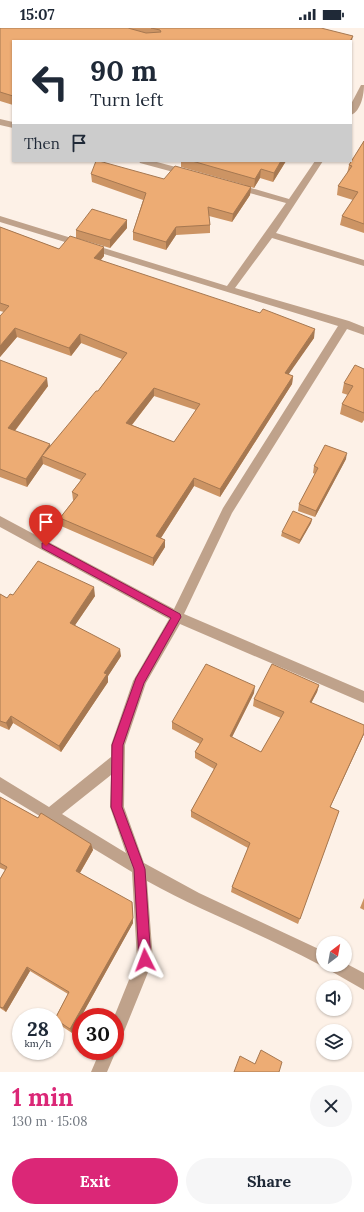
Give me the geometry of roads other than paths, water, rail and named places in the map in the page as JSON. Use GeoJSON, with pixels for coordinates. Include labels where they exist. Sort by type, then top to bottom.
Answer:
{"type":"FeatureCollection","features":[{"type":"Feature","properties":{"kind":"street"},"geometry":{"type":"LineString","coordinates":[[352,88],[363,89],[352,110]]}},
{"type":"Feature","properties":{"kind":"street"},"geometry":{"type":"LineString","coordinates":[[0,122],[12,125]]}},
{"type":"Feature","properties":{"kind":"street"},"geometry":{"type":"LineString","coordinates":[[146,162],[194,175]]}},
{"type":"Feature","properties":{"kind":"street"},"geometry":{"type":"LineString","coordinates":[[229,290],[270,234],[318,162]]}},
{"type":"Feature","properties":{"kind":"street"},"geometry":{"type":"LineString","coordinates":[[224,183],[291,202]]}},
{"type":"Feature","properties":{"kind":"street"},"geometry":{"type":"LineString","coordinates":[[0,219],[229,290],[292,307],[364,331]]}},
{"type":"Feature","properties":{"kind":"street"},"geometry":{"type":"LineString","coordinates":[[270,234],[364,263]]}},
{"type":"Feature","properties":{"kind":"street"},"geometry":{"type":"LineString","coordinates":[[124,1011],[145,960],[140,869],[117,807],[118,745],[140,681],[176,617],[227,510],[345,324]]}},
{"type":"Feature","properties":{"kind":"street"},"geometry":{"type":"LineString","coordinates":[[0,521],[176,617],[364,697]]}},
{"type":"Feature","properties":{"kind":"street"},"geometry":{"type":"LineString","coordinates":[[50,815],[117,761]]}},
{"type":"Feature","properties":{"kind":"street"},"geometry":{"type":"LineString","coordinates":[[0,784],[140,869],[194,898],[299,945],[316,955]]}},
{"type":"Feature","properties":{"kind":"street"},"geometry":{"type":"LineString","coordinates":[[346,972],[364,982]]}},
{"type":"Feature","properties":{"kind":"street"},"geometry":{"type":"LineString","coordinates":[[99,1072],[104,1060]]}}]}
